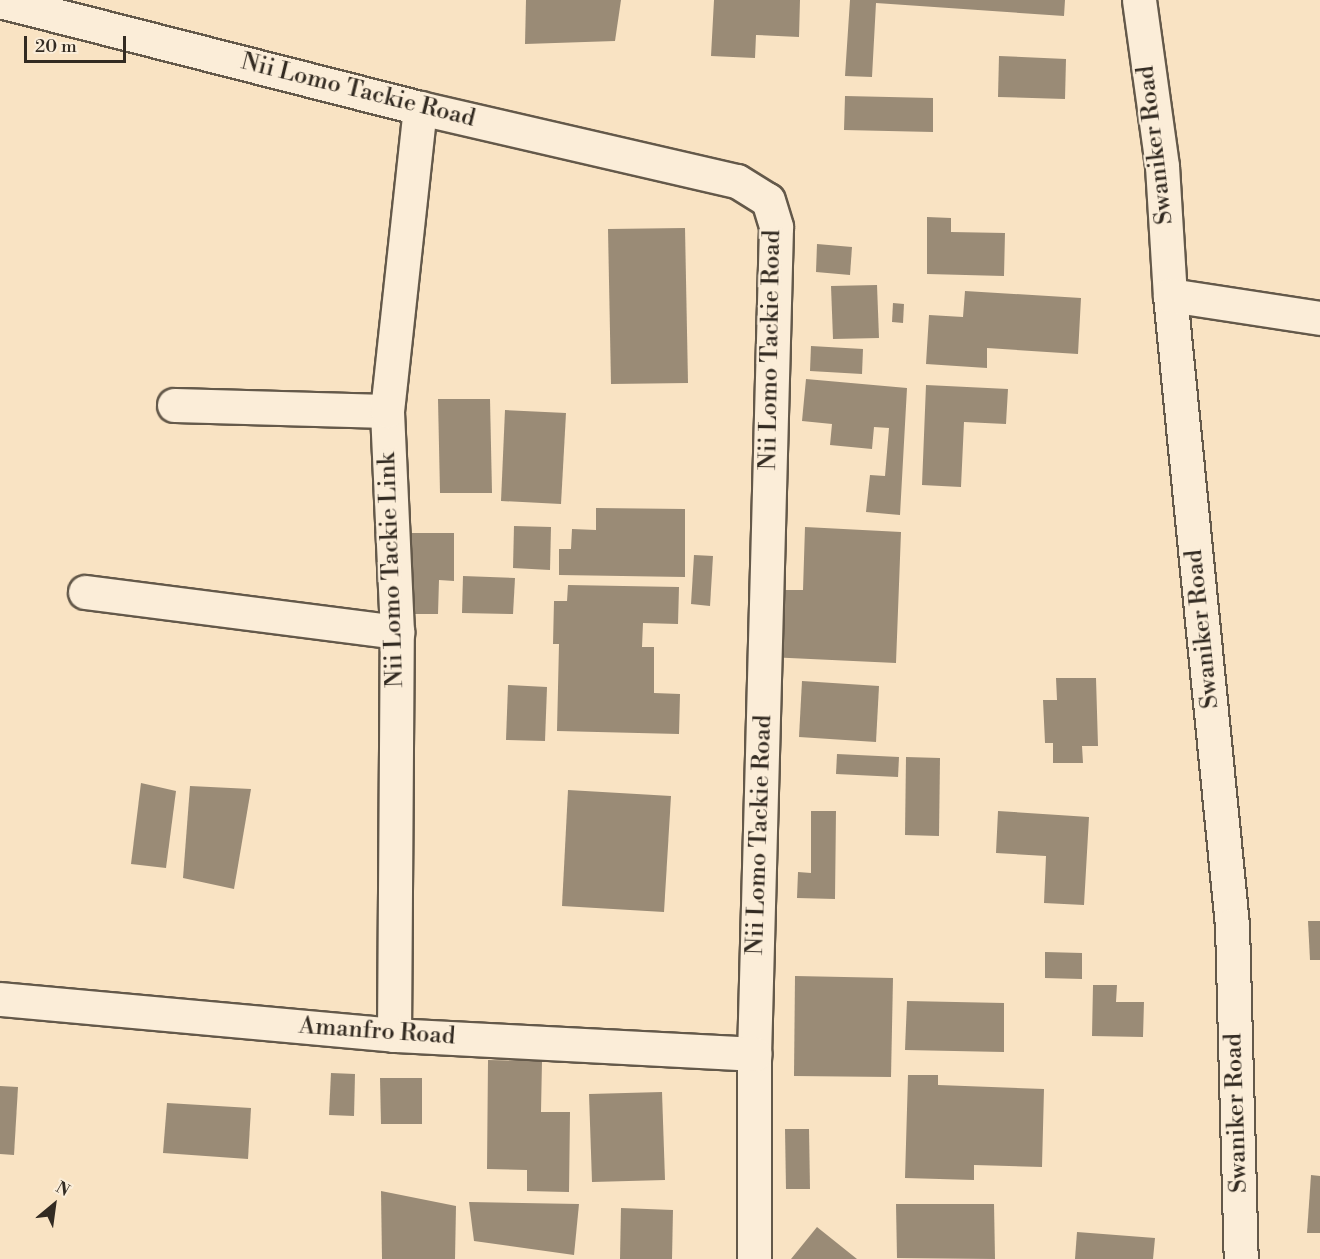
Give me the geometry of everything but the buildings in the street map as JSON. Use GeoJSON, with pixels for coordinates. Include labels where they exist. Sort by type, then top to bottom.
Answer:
{"type":"FeatureCollection","features":[{"type":"Feature","properties":{"kind":"street","name":"Swaniker Road"},"geometry":{"type":"LineString","coordinates":[[1139,0],[1162,166],[1170,295],[1232,925],[1241,1259]]}},
{"type":"Feature","properties":{"kind":"street","name":"Nii Lomo Tackie Road"},"geometry":{"type":"LineString","coordinates":[[0,1],[420,108],[737,181],[768,200],[776,227],[754,1054],[754,1259]]}},
{"type":"Feature","properties":{"kind":"street","name":"Nii Lomo Tackie Link"},"geometry":{"type":"LineString","coordinates":[[394,1035],[397,632],[387,411],[420,108]]}},
{"type":"Feature","properties":{"kind":"street"},"geometry":{"type":"LineString","coordinates":[[1170,295],[1320,318]]}},
{"type":"Feature","properties":{"kind":"street"},"geometry":{"type":"LineString","coordinates":[[174,405],[387,411]]}},
{"type":"Feature","properties":{"kind":"street"},"geometry":{"type":"LineString","coordinates":[[85,592],[397,632]]}},
{"type":"Feature","properties":{"kind":"street","name":"Amanfro Road"},"geometry":{"type":"LineString","coordinates":[[0,999],[394,1035],[754,1054]]}}]}
